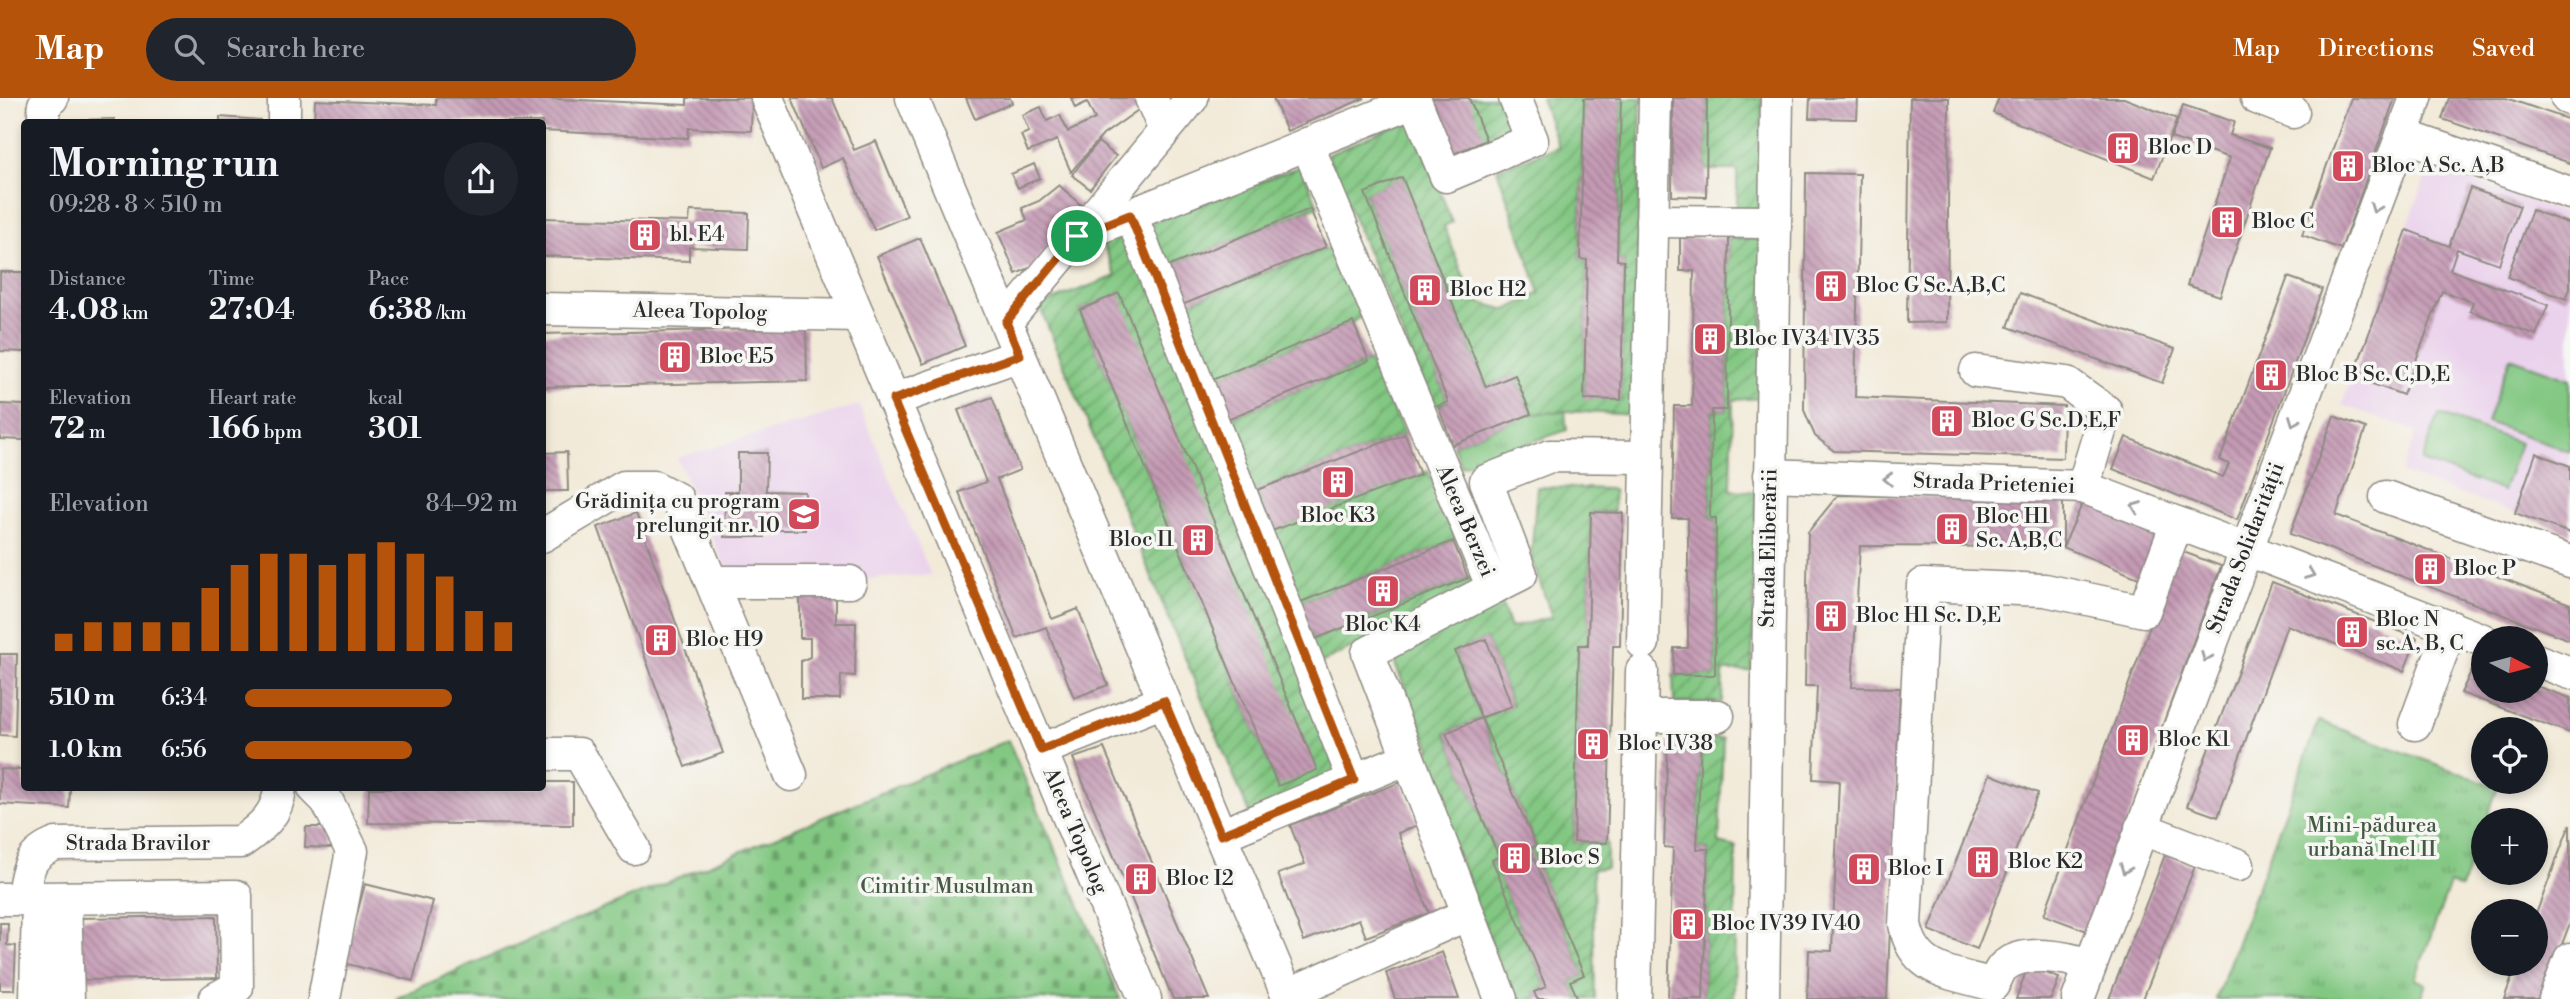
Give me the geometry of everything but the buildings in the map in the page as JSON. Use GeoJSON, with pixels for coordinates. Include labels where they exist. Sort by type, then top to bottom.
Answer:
{"type":"FeatureCollection","features":[{"type":"Feature","properties":{"kind":"street"},"geometry":{"type":"LineString","coordinates":[[44,119],[44,105],[52,98]]}},
{"type":"Feature","properties":{"kind":"street"},"geometry":{"type":"LineString","coordinates":[[284,98],[284,119]]}},
{"type":"Feature","properties":{"kind":"street","name":"Aleea Topolog"},"geometry":{"type":"LineString","coordinates":[[766,98],[1145,999]]}},
{"type":"Feature","properties":{"kind":"street"},"geometry":{"type":"LineString","coordinates":[[912,98],[1288,997],[1468,914]]}},
{"type":"Feature","properties":{"kind":"street"},"geometry":{"type":"LineString","coordinates":[[1151,98],[1165,130]]}},
{"type":"Feature","properties":{"kind":"street"},"geometry":{"type":"LineString","coordinates":[[1006,322],[1192,98]]}},
{"type":"Feature","properties":{"kind":"street"},"geometry":{"type":"LineString","coordinates":[[1077,236],[1415,99],[1446,176],[1532,140],[1515,98]]}},
{"type":"Feature","properties":{"kind":"street"},"geometry":{"type":"LineString","coordinates":[[1635,999],[1655,98]]}},
{"type":"Feature","properties":{"kind":"street","name":"Strada Eliberării"},"geometry":{"type":"LineString","coordinates":[[1763,999],[1777,98]]}},
{"type":"Feature","properties":{"kind":"street"},"geometry":{"type":"LineString","coordinates":[[2257,98],[2293,112]]}},
{"type":"Feature","properties":{"kind":"street","name":"Strada Solidarității"},"geometry":{"type":"LineString","coordinates":[[2078,999],[2416,98]]}},
{"type":"Feature","properties":{"kind":"street"},"geometry":{"type":"LineString","coordinates":[[2402,135],[2570,193]]}},
{"type":"Feature","properties":{"kind":"street","name":"Aleea Berzei"},"geometry":{"type":"LineString","coordinates":[[1307,144],[1493,588],[1368,653],[1501,999]]}},
{"type":"Feature","properties":{"kind":"street"},"geometry":{"type":"LineString","coordinates":[[1130,215],[1354,780]]}},
{"type":"Feature","properties":{"kind":"street"},"geometry":{"type":"LineString","coordinates":[[1652,220],[1774,222]]}},
{"type":"Feature","properties":{"kind":"street","name":"Aleea Topolog"},"geometry":{"type":"LineString","coordinates":[[546,309],[858,315]]}},
{"type":"Feature","properties":{"kind":"street"},"geometry":{"type":"LineString","coordinates":[[893,400],[1020,355]]}},
{"type":"Feature","properties":{"kind":"street"},"geometry":{"type":"LineString","coordinates":[[1976,371],[2067,383],[2106,411],[2083,487]]}},
{"type":"Feature","properties":{"kind":"street"},"geometry":{"type":"LineString","coordinates":[[1493,588],[1521,575],[1486,481],[1550,456],[1646,457]]}},
{"type":"Feature","properties":{"kind":"street","name":"Strada Prieteniei"},"geometry":{"type":"LineString","coordinates":[[1770,475],[2083,487],[2471,635]]}},
{"type":"Feature","properties":{"kind":"street"},"geometry":{"type":"LineString","coordinates":[[546,534],[624,487],[654,487],[677,499],[791,775]]}},
{"type":"Feature","properties":{"kind":"street"},"geometry":{"type":"LineString","coordinates":[[2386,497],[2570,562]]}},
{"type":"Feature","properties":{"kind":"street"},"geometry":{"type":"LineString","coordinates":[[2089,965],[2065,956],[2029,957],[2004,966],[1993,985],[1922,962],[1909,943],[1905,924],[1923,585],[2045,590],[2144,611],[2177,523]]}},
{"type":"Feature","properties":{"kind":"street"},"geometry":{"type":"LineString","coordinates":[[712,582],[850,582]]}},
{"type":"Feature","properties":{"kind":"street"},"geometry":{"type":"LineString","coordinates":[[2415,724],[2451,627]]}},
{"type":"Feature","properties":{"kind":"street"},"geometry":{"type":"LineString","coordinates":[[2548,665],[2570,673]]}},
{"type":"Feature","properties":{"kind":"street"},"geometry":{"type":"LineString","coordinates":[[1041,750],[1164,701]]}},
{"type":"Feature","properties":{"kind":"street"},"geometry":{"type":"LineString","coordinates":[[1641,716],[1718,716]]}},
{"type":"Feature","properties":{"kind":"street"},"geometry":{"type":"LineString","coordinates":[[546,754],[579,754],[634,848]]}},
{"type":"Feature","properties":{"kind":"street"},"geometry":{"type":"LineString","coordinates":[[1221,835],[1408,758]]}},
{"type":"Feature","properties":{"kind":"street","name":"Strada Bravilor"},"geometry":{"type":"LineString","coordinates":[[31,898],[29,866],[39,850],[56,844],[242,842],[264,826],[278,805],[280,791]]}},
{"type":"Feature","properties":{"kind":"street"},"geometry":{"type":"LineString","coordinates":[[317,791],[327,801],[352,852],[324,999]]}},
{"type":"Feature","properties":{"kind":"street"},"geometry":{"type":"LineString","coordinates":[[2141,828],[2238,865]]}},
{"type":"Feature","properties":{"kind":"street"},"geometry":{"type":"LineString","coordinates":[[31,898],[236,896],[237,987],[215,999]]}},
{"type":"Feature","properties":{"kind":"street"},"geometry":{"type":"LineString","coordinates":[[31,898],[36,999]]}},
{"type":"Feature","properties":{"kind":"street"},"geometry":{"type":"LineString","coordinates":[[31,898],[68,999]]}},
{"type":"Feature","properties":{"kind":"street"},"geometry":{"type":"LineString","coordinates":[[2555,999],[2570,959]]}},
{"type":"Feature","properties":{"kind":"shaded area"},"geometry":{"type":"Polygon","coordinates":[[[2430,165],[2570,216],[2570,482],[2529,518],[2402,473],[2417,431],[2342,405],[2430,165]]]}},
{"type":"Feature","properties":{"kind":"shaded area","name":"Grădinița cu program prelungit nr. 10"},"geometry":{"type":"Polygon","coordinates":[[[859,405],[931,575],[865,579],[853,571],[727,571],[677,458],[859,405]]]}},
{"type":"Feature","properties":{"kind":"green space"},"geometry":{"type":"Polygon","coordinates":[[[1469,98],[1505,98],[1520,137],[1455,166],[1451,155],[1469,98]]]}},
{"type":"Feature","properties":{"kind":"green space"},"geometry":{"type":"Polygon","coordinates":[[[1541,98],[1584,98],[1580,259],[1587,260],[1584,398],[1621,400],[1624,261],[1617,260],[1621,98],[1641,98],[1635,415],[1565,411],[1531,414],[1515,375],[1486,387],[1402,178],[1365,193],[1448,402],[1433,406],[1327,155],[1412,118],[1452,222],[1444,226],[1473,301],[1507,310],[1540,293],[1497,169],[1558,147],[1541,98]]]}},
{"type":"Feature","properties":{"kind":"green space"},"geometry":{"type":"Polygon","coordinates":[[[1707,98],[1762,98],[1759,213],[1737,212],[1737,170],[1706,170],[1707,98]]]}},
{"type":"Feature","properties":{"kind":"green space"},"geometry":{"type":"Polygon","coordinates":[[[1301,166],[1318,206],[1162,269],[1178,307],[1336,245],[1366,314],[1353,322],[1210,381],[1226,420],[1369,361],[1405,434],[1257,490],[1272,530],[1428,471],[1456,536],[1453,541],[1298,603],[1313,640],[1476,575],[1481,585],[1319,664],[1343,779],[1250,815],[1039,305],[1116,276],[1102,242],[1301,166]],[[1119,294],[1080,310],[1278,786],[1119,294]]]}},
{"type":"Feature","properties":{"kind":"green space"},"geometry":{"type":"Polygon","coordinates":[[[1729,238],[1764,240],[1761,398],[1733,400],[1731,490],[1756,492],[1752,671],[1723,671],[1722,702],[1674,703],[1673,675],[1715,675],[1716,518],[1710,518],[1712,410],[1727,410],[1729,238]]]}},
{"type":"Feature","properties":{"kind":"green space"},"geometry":{"type":"Polygon","coordinates":[[[2510,358],[2570,379],[2570,452],[2487,422],[2510,358]]]}},
{"type":"Feature","properties":{"kind":"green space"},"geometry":{"type":"Polygon","coordinates":[[[1565,411],[1567,430],[1461,466],[1453,445],[1531,414],[1565,411]]]}},
{"type":"Feature","properties":{"kind":"green space"},"geometry":{"type":"Polygon","coordinates":[[[2439,414],[2520,443],[2503,491],[2422,461],[2439,414]]]}},
{"type":"Feature","properties":{"kind":"green space"},"geometry":{"type":"Polygon","coordinates":[[[1537,487],[1613,489],[1614,512],[1591,512],[1588,645],[1579,645],[1574,842],[1607,843],[1607,868],[1593,869],[1595,999],[1578,999],[1570,981],[1584,975],[1530,849],[1536,846],[1482,719],[1512,705],[1486,639],[1455,652],[1481,718],[1446,733],[1499,857],[1492,860],[1546,987],[1535,992],[1537,999],[1513,999],[1419,754],[1431,749],[1389,650],[1501,601],[1510,628],[1552,617],[1531,557],[1537,487]]]}},
{"type":"Feature","properties":{"kind":"green space","name":"Mini-pădurea urbană Inel II"},"geometry":{"type":"Polygon","coordinates":[[[2319,721],[2471,777],[2471,794],[2495,794],[2490,808],[2471,808],[2471,861],[2461,888],[2450,884],[2415,979],[2426,984],[2420,999],[2216,999],[2319,721]]]}},
{"type":"Feature","properties":{"kind":"green space"},"geometry":{"type":"Polygon","coordinates":[[[1723,738],[1719,843],[1736,847],[1734,999],[1703,999],[1708,849],[1697,849],[1701,739],[1723,738]]]}},
{"type":"Feature","properties":{"kind":"green space","name":"Cimitir Musulman"},"geometry":{"type":"Polygon","coordinates":[[[1008,740],[1120,999],[395,999],[469,965],[1008,740]]]}},
{"type":"Feature","properties":{"kind":"place","name":"Bloc D"},"geometry":{"type":"Point","coordinates":[2123,148]}},
{"type":"Feature","properties":{"kind":"place","name":"Bloc A Sc. A,B"},"geometry":{"type":"Point","coordinates":[2348,166]}},
{"type":"Feature","properties":{"kind":"place","name":"Bloc C"},"geometry":{"type":"Point","coordinates":[2227,222]}},
{"type":"Feature","properties":{"kind":"place","name":"bl. E4"},"geometry":{"type":"Point","coordinates":[645,235]}},
{"type":"Feature","properties":{"kind":"place","name":"Bloc G Sc.A,B,C"},"geometry":{"type":"Point","coordinates":[1831,286]}},
{"type":"Feature","properties":{"kind":"place","name":"Bloc H2"},"geometry":{"type":"Point","coordinates":[1425,290]}},
{"type":"Feature","properties":{"kind":"place","name":"Bloc IV34 IV35"},"geometry":{"type":"Point","coordinates":[1710,339]}},
{"type":"Feature","properties":{"kind":"place","name":"Bloc E5"},"geometry":{"type":"Point","coordinates":[675,357]}},
{"type":"Feature","properties":{"kind":"place","name":"Bloc B Sc. C,D,E"},"geometry":{"type":"Point","coordinates":[2271,375]}},
{"type":"Feature","properties":{"kind":"place","name":"Bloc G Sc.D,E,F"},"geometry":{"type":"Point","coordinates":[1947,421]}},
{"type":"Feature","properties":{"kind":"place","name":"Bloc K3"},"geometry":{"type":"Point","coordinates":[1338,482]}},
{"type":"Feature","properties":{"kind":"place","name":"Grădinița cu program prelungit nr. 10"},"geometry":{"type":"Point","coordinates":[804,514]}},
{"type":"Feature","properties":{"kind":"place","name":"Bloc H1 Sc. A,B,C"},"geometry":{"type":"Point","coordinates":[1952,529]}},
{"type":"Feature","properties":{"kind":"place","name":"Bloc I1"},"geometry":{"type":"Point","coordinates":[1198,540]}},
{"type":"Feature","properties":{"kind":"place","name":"Bloc P"},"geometry":{"type":"Point","coordinates":[2430,569]}},
{"type":"Feature","properties":{"kind":"place","name":"Bloc K4"},"geometry":{"type":"Point","coordinates":[1383,591]}},
{"type":"Feature","properties":{"kind":"place","name":"Bloc H1 Sc. D,E"},"geometry":{"type":"Point","coordinates":[1831,616]}},
{"type":"Feature","properties":{"kind":"place","name":"Bloc N sc.A, B, C"},"geometry":{"type":"Point","coordinates":[2352,632]}},
{"type":"Feature","properties":{"kind":"place","name":"Bloc H9"},"geometry":{"type":"Point","coordinates":[661,640]}},
{"type":"Feature","properties":{"kind":"place","name":"Bloc K1"},"geometry":{"type":"Point","coordinates":[2133,740]}},
{"type":"Feature","properties":{"kind":"place","name":"Bloc IV38"},"geometry":{"type":"Point","coordinates":[1593,744]}},
{"type":"Feature","properties":{"kind":"place","name":"Bloc S"},"geometry":{"type":"Point","coordinates":[1515,858]}},
{"type":"Feature","properties":{"kind":"place","name":"Bloc K2"},"geometry":{"type":"Point","coordinates":[1983,862]}},
{"type":"Feature","properties":{"kind":"place","name":"Bloc I"},"geometry":{"type":"Point","coordinates":[1864,869]}},
{"type":"Feature","properties":{"kind":"place","name":"Bloc I2"},"geometry":{"type":"Point","coordinates":[1141,879]}},
{"type":"Feature","properties":{"kind":"place","name":"Bloc IV39 IV40"},"geometry":{"type":"Point","coordinates":[1688,924]}},
{"type":"Feature","properties":{"kind":"route"},"geometry":{"type":"LineString","coordinates":[[1130,215],[1354,780],[1221,835],[1164,701],[1041,750],[893,400],[1020,355],[1006,322],[1077,236],[1130,215]]}}]}
